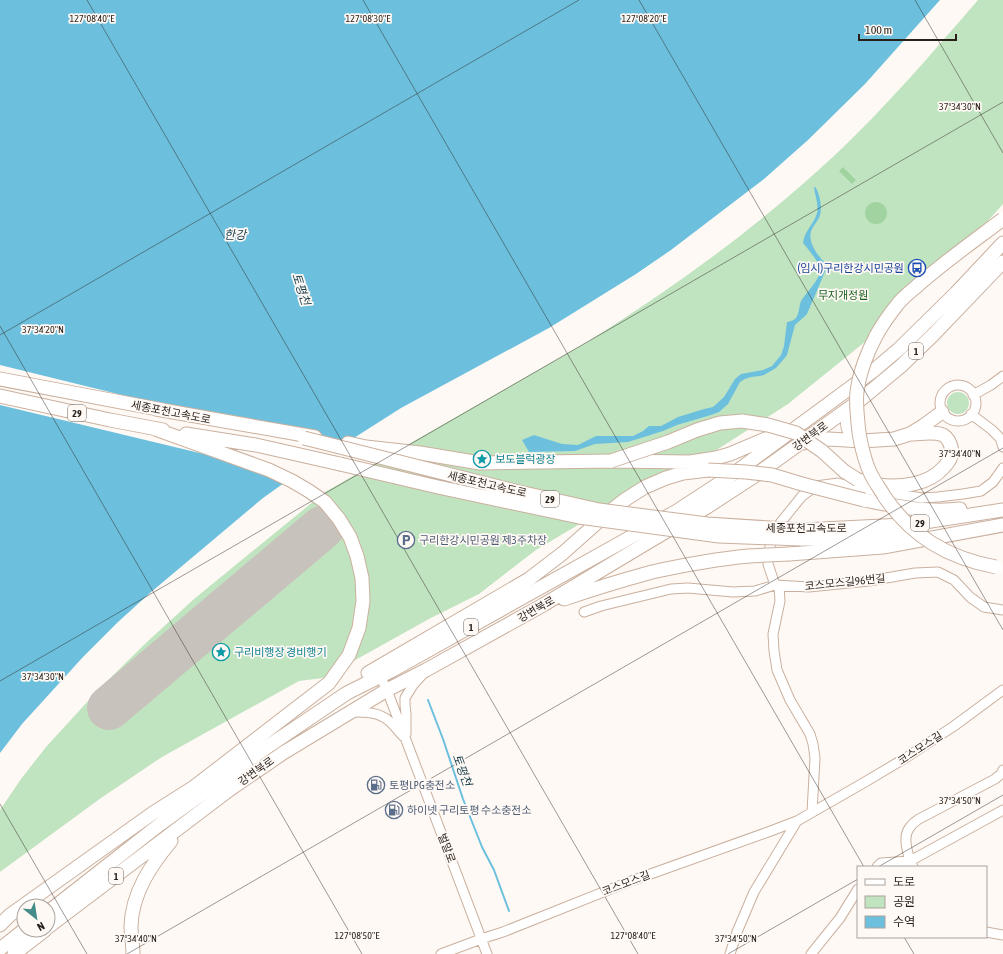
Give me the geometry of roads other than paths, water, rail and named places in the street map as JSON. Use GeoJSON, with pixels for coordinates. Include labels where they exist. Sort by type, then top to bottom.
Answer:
{"type":"FeatureCollection","features":[{"type":"Feature","properties":{"kind":"highway"},"geometry":{"type":"LineString","coordinates":[[1000,567],[978,563],[939,547],[915,532],[904,522],[892,507],[872,477],[864,454],[859,433],[857,387],[864,363],[874,338],[898,303],[931,273],[1003,219]]}},
{"type":"Feature","properties":{"kind":"highway","name":"강변북로"},"geometry":{"type":"LineString","coordinates":[[380,676],[541,588],[677,511],[730,477],[873,371],[899,349],[956,293],[1003,243]]}},
{"type":"Feature","properties":{"kind":"highway","name":"강변북로"},"geometry":{"type":"LineString","coordinates":[[56,922],[127,866],[229,790],[283,753],[387,690],[543,605],[707,507],[753,477],[859,401],[901,366],[1003,262]]}},
{"type":"Feature","properties":{"kind":"highway","name":"세종포천고속도로"},"geometry":{"type":"LineString","coordinates":[[0,379],[304,438],[507,489],[599,510],[706,524],[801,535],[903,525],[1003,510]]}},
{"type":"Feature","properties":{"kind":"highway","name":"세종포천고속도로"},"geometry":{"type":"LineString","coordinates":[[0,396],[155,429],[256,445],[446,489],[579,517],[668,530],[719,536],[801,535],[883,537],[921,533],[1003,519]]}},
{"type":"Feature","properties":{"kind":"highway"},"geometry":{"type":"LineString","coordinates":[[859,401],[848,419],[849,428],[852,434],[862,441]]}},
{"type":"Feature","properties":{"kind":"highway"},"geometry":{"type":"LineString","coordinates":[[156,409],[366,447],[420,453],[480,463],[611,461],[690,462],[730,454],[803,423]]}},
{"type":"Feature","properties":{"kind":"highway"},"geometry":{"type":"LineString","coordinates":[[800,444],[829,439],[862,441],[894,439],[910,434],[942,412]]}},
{"type":"Feature","properties":{"kind":"highway"},"geometry":{"type":"LineString","coordinates":[[611,461],[668,442],[708,426],[720,423],[742,421],[768,424],[796,433],[822,451],[844,471],[858,480],[877,485],[909,484],[922,482],[933,477],[943,469],[952,454],[951,447],[942,435],[932,433],[910,434]]}},
{"type":"Feature","properties":{"kind":"highway"},"geometry":{"type":"LineString","coordinates":[[0,925],[10,915],[153,813],[194,787],[329,683],[349,655],[360,628],[363,601],[362,578],[357,556],[350,537],[339,519],[325,502],[292,481],[269,470],[155,429]]}},
{"type":"Feature","properties":{"kind":"highway"},"geometry":{"type":"LineString","coordinates":[[346,693],[365,675],[529,579],[563,554],[608,513],[626,499],[645,487],[683,473],[708,470],[772,475],[864,500],[916,510],[950,510],[985,507],[1003,503]]}},
{"type":"Feature","properties":{"kind":"highway"},"geometry":{"type":"LineString","coordinates":[[543,605],[653,572],[688,565],[749,556],[883,547],[1003,525]]}},
{"type":"Feature","properties":{"kind":"highway","name":"1"},"geometry":{"type":"LineString","coordinates":[[56,906],[159,825],[270,745],[346,693],[380,676]]}},
{"type":"Feature","properties":{"kind":"highway"},"geometry":{"type":"LineString","coordinates":[[159,825],[194,787]]}},
{"type":"Feature","properties":{"kind":"highway"},"geometry":{"type":"LineString","coordinates":[[133,954],[131,925],[139,888],[159,856],[184,825]]}},
{"type":"Feature","properties":{"kind":"highway"},"geometry":{"type":"LineString","coordinates":[[0,949],[16,936]]}},
{"type":"Feature","properties":{"kind":"highway"},"geometry":{"type":"LineString","coordinates":[[14,954],[35,938]]}},
{"type":"Feature","properties":{"kind":"street"},"geometry":{"type":"LineString","coordinates":[[973,395],[1003,376]]}},
{"type":"Feature","properties":{"kind":"street"},"geometry":{"type":"LineString","coordinates":[[957,385],[966,388],[973,395],[975,400],[974,410],[964,419],[956,421],[948,418],[942,412],[940,407],[941,397],[947,389],[952,386],[957,385]]}},
{"type":"Feature","properties":{"kind":"street"},"geometry":{"type":"LineString","coordinates":[[971,414],[1000,438],[1003,447]]}},
{"type":"Feature","properties":{"kind":"street"},"geometry":{"type":"LineString","coordinates":[[812,812],[815,758],[813,744],[810,734],[790,700],[777,670],[774,651],[773,634],[780,601],[779,587],[775,585],[768,564],[773,532],[802,496],[816,486],[838,484],[922,498],[938,498],[981,491],[993,482],[1003,468]]}},
{"type":"Feature","properties":{"kind":"street","name":"코스모스길96번길"},"geometry":{"type":"LineString","coordinates":[[775,585],[809,587],[869,581],[915,573],[938,572],[954,580],[970,597],[984,607],[1003,610]]}},
{"type":"Feature","properties":{"kind":"street"},"geometry":{"type":"LineString","coordinates":[[584,612],[602,606],[671,589],[688,588],[733,592],[755,591],[775,585]]}},
{"type":"Feature","properties":{"kind":"street"},"geometry":{"type":"LineString","coordinates":[[406,740],[405,698],[413,685],[426,670]]}},
{"type":"Feature","properties":{"kind":"street","name":"벌말로"},"geometry":{"type":"LineString","coordinates":[[380,676],[387,690],[487,954]]}},
{"type":"Feature","properties":{"kind":"street","name":"코스모스길"},"geometry":{"type":"LineString","coordinates":[[440,954],[538,919],[631,881],[797,821],[907,757],[954,726],[1003,690]]}},
{"type":"Feature","properties":{"kind":"street"},"geometry":{"type":"LineString","coordinates":[[351,712],[373,713],[384,717],[390,721],[406,740]]}},
{"type":"Feature","properties":{"kind":"street"},"geometry":{"type":"LineString","coordinates":[[911,864],[906,850],[907,832],[910,826],[925,816],[995,779],[1003,770]]}},
{"type":"Feature","properties":{"kind":"street"},"geometry":{"type":"LineString","coordinates":[[878,866],[881,862],[911,864],[1003,810]]}},
{"type":"Feature","properties":{"kind":"street"},"geometry":{"type":"LineString","coordinates":[[730,954],[742,919],[754,892],[797,821]]}},
{"type":"Feature","properties":{"kind":"street"},"geometry":{"type":"LineString","coordinates":[[811,954],[840,918],[857,892]]}},
{"type":"Feature","properties":{"kind":"street"},"geometry":{"type":"LineString","coordinates":[[987,932],[1003,935]]}},
{"type":"Feature","properties":{"kind":"water","name":"한강"},"geometry":{"type":"Polygon","coordinates":[[[0,0],[940,0],[865,84],[808,140],[764,179],[671,250],[636,274],[549,328],[401,408],[291,478],[263,498],[150,593],[118,622],[83,657],[22,724],[0,753],[0,0]]]}},
{"type":"Feature","properties":{"kind":"water"},"geometry":{"type":"Polygon","coordinates":[[[814,187],[819,195],[821,211],[819,218],[812,229],[811,238],[814,248],[827,267],[807,314],[795,325],[787,355],[776,368],[764,375],[751,377],[740,382],[728,404],[719,412],[711,415],[628,442],[595,444],[575,451],[529,452],[522,440],[534,435],[562,444],[578,445],[596,436],[633,436],[649,426],[661,426],[678,417],[713,407],[724,397],[735,379],[741,374],[763,370],[772,366],[781,355],[784,346],[787,322],[796,318],[801,301],[816,281],[820,272],[818,263],[803,243],[805,235],[817,213],[814,187]]]}},
{"type":"Feature","properties":{"kind":"waterway","name":"토평천"},"geometry":{"type":"LineString","coordinates":[[428,700],[463,799],[482,847],[494,870],[509,911]]}},
{"type":"Feature","properties":{"kind":"place","name":"(임시)구리한강시민공원"},"geometry":{"type":"Point","coordinates":[917,268]}},
{"type":"Feature","properties":{"kind":"place","name":"보도블럭광장"},"geometry":{"type":"Point","coordinates":[482,459]}},
{"type":"Feature","properties":{"kind":"place","name":"구리한강시민공원 제3주차장"},"geometry":{"type":"Point","coordinates":[406,540]}},
{"type":"Feature","properties":{"kind":"place","name":"구리비행장 경비행기"},"geometry":{"type":"Point","coordinates":[221,652]}},
{"type":"Feature","properties":{"kind":"place","name":"토평LPG충전소"},"geometry":{"type":"Point","coordinates":[376,785]}},
{"type":"Feature","properties":{"kind":"place","name":"하이넷 구리토평 수소충전소"},"geometry":{"type":"Point","coordinates":[394,810]}},
{"type":"Feature","properties":{"kind":"park label","name":"무지개정원"},"geometry":{"type":"Point","coordinates":[843,295]}}]}
